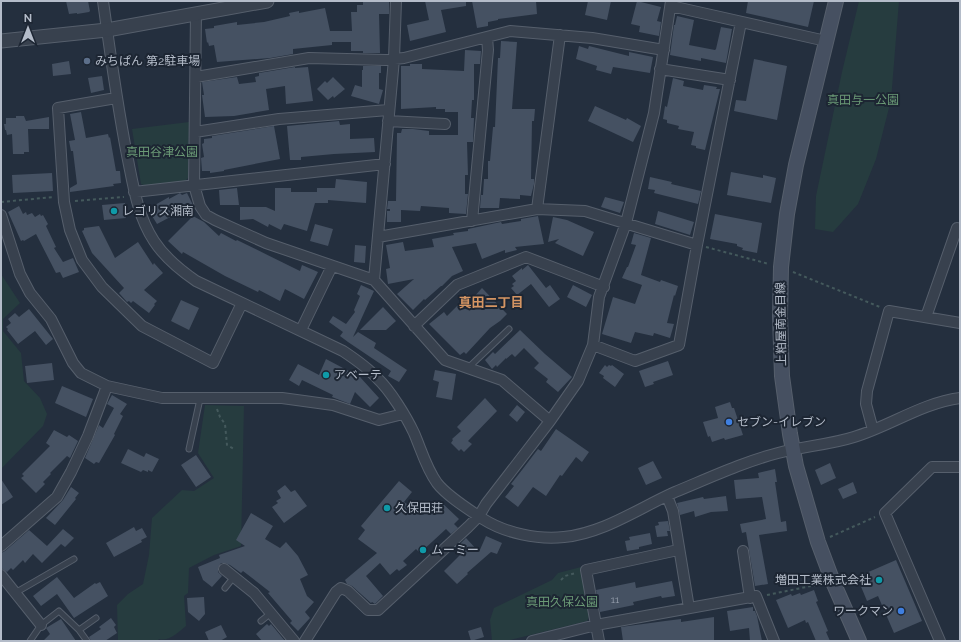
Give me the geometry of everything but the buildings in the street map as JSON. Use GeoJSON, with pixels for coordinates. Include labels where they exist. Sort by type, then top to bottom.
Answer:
{"type":"FeatureCollection","features":[{"type":"Feature","properties":{"kind":"main road","name":"上粕屋南金目線"},"geometry":{"type":"LineString","coordinates":[[836,1],[796,165],[787,214],[781,268],[780,316],[782,376],[796,466],[818,542],[833,582],[859,641]]}},
{"type":"Feature","properties":{"kind":"street"},"geometry":{"type":"LineString","coordinates":[[103,1],[131,194],[155,242],[179,270],[196,281],[343,351],[364,366],[378,378],[403,414],[413,431],[436,481],[449,494],[485,520],[524,535],[549,538],[582,534],[603,526],[667,496],[755,460],[793,450],[847,439],[873,430],[926,407],[960,398]]}},
{"type":"Feature","properties":{"kind":"street"},"geometry":{"type":"LineString","coordinates":[[1,41],[107,30],[267,1]]}},
{"type":"Feature","properties":{"kind":"street"},"geometry":{"type":"LineString","coordinates":[[374,280],[385,164],[388,110],[394,59],[396,1]]}},
{"type":"Feature","properties":{"kind":"street"},"geometry":{"type":"LineString","coordinates":[[305,641],[336,592],[341,588],[348,591],[368,610],[378,610],[479,516],[486,504],[550,421],[578,381],[593,346],[600,297],[626,223],[654,113],[671,3],[741,22],[826,41]]}},
{"type":"Feature","properties":{"kind":"street"},"geometry":{"type":"LineString","coordinates":[[196,13],[194,185],[200,206],[206,215],[266,243],[374,280],[445,360],[502,380],[550,421]]}},
{"type":"Feature","properties":{"kind":"street"},"geometry":{"type":"LineString","coordinates":[[593,346],[635,361],[679,345],[741,22]]}},
{"type":"Feature","properties":{"kind":"street"},"geometry":{"type":"LineString","coordinates":[[196,77],[309,58],[384,60],[404,58],[510,31],[592,38],[664,50]]}},
{"type":"Feature","properties":{"kind":"street"},"geometry":{"type":"LineString","coordinates":[[538,209],[560,35]]}},
{"type":"Feature","properties":{"kind":"street"},"geometry":{"type":"LineString","coordinates":[[472,221],[488,50],[487,37]]}},
{"type":"Feature","properties":{"kind":"street"},"geometry":{"type":"LineString","coordinates":[[660,69],[730,80]]}},
{"type":"Feature","properties":{"kind":"street"},"geometry":{"type":"LineString","coordinates":[[116,98],[58,108],[63,199],[70,230],[82,260],[102,288],[142,326],[213,363],[242,303]]}},
{"type":"Feature","properties":{"kind":"street"},"geometry":{"type":"LineString","coordinates":[[195,132],[279,119],[388,110]]}},
{"type":"Feature","properties":{"kind":"street"},"geometry":{"type":"LineString","coordinates":[[388,121],[445,124]]}},
{"type":"Feature","properties":{"kind":"street"},"geometry":{"type":"LineString","coordinates":[[131,194],[194,185],[385,164]]}},
{"type":"Feature","properties":{"kind":"street"},"geometry":{"type":"LineString","coordinates":[[378,237],[538,209],[585,211],[697,245]]}},
{"type":"Feature","properties":{"kind":"street"},"geometry":{"type":"LineString","coordinates":[[1,215],[20,274],[30,293],[51,319],[73,363],[81,373],[107,386],[162,398],[282,398],[333,405],[379,420],[403,414]]}},
{"type":"Feature","properties":{"kind":"street"},"geometry":{"type":"LineString","coordinates":[[926,317],[957,228],[960,229]]}},
{"type":"Feature","properties":{"kind":"street"},"geometry":{"type":"LineString","coordinates":[[414,326],[457,285],[526,257],[604,286]]}},
{"type":"Feature","properties":{"kind":"street"},"geometry":{"type":"LineString","coordinates":[[301,330],[332,266]]}},
{"type":"Feature","properties":{"kind":"street"},"geometry":{"type":"LineString","coordinates":[[873,430],[866,404],[867,391],[889,310],[960,323]]}},
{"type":"Feature","properties":{"kind":"street"},"geometry":{"type":"LineString","coordinates":[[1,546],[57,497],[72,472],[88,436],[107,386]]}},
{"type":"Feature","properties":{"kind":"street"},"geometry":{"type":"LineString","coordinates":[[940,641],[885,513],[932,467],[960,466]]}},
{"type":"Feature","properties":{"kind":"street"},"geometry":{"type":"LineString","coordinates":[[667,496],[673,511],[678,550],[689,608]]}},
{"type":"Feature","properties":{"kind":"street"},"geometry":{"type":"LineString","coordinates":[[599,641],[586,570],[678,550]]}},
{"type":"Feature","properties":{"kind":"street"},"geometry":{"type":"LineString","coordinates":[[743,551],[750,598]]}},
{"type":"Feature","properties":{"kind":"street"},"geometry":{"type":"LineString","coordinates":[[224,569],[233,578],[254,593],[294,641]]}},
{"type":"Feature","properties":{"kind":"street"},"geometry":{"type":"LineString","coordinates":[[1,575],[41,625]]}},
{"type":"Feature","properties":{"kind":"street"},"geometry":{"type":"LineString","coordinates":[[532,641],[596,625],[756,596],[774,641]]}},
{"type":"Feature","properties":{"kind":"lane"},"geometry":{"type":"LineString","coordinates":[[468,368],[509,329]]}},
{"type":"Feature","properties":{"kind":"lane"},"geometry":{"type":"LineString","coordinates":[[189,449],[200,399]]}},
{"type":"Feature","properties":{"kind":"lane"},"geometry":{"type":"LineString","coordinates":[[15,593],[74,559]]}},
{"type":"Feature","properties":{"kind":"lane"},"geometry":{"type":"LineString","coordinates":[[225,588],[233,578]]}},
{"type":"Feature","properties":{"kind":"lane"},"geometry":{"type":"LineString","coordinates":[[30,641],[41,625],[59,611],[79,630],[87,641]]}},
{"type":"Feature","properties":{"kind":"lane"},"geometry":{"type":"LineString","coordinates":[[261,621],[271,613]]}},
{"type":"Feature","properties":{"kind":"lane"},"geometry":{"type":"LineString","coordinates":[[79,630],[96,618]]}},
{"type":"Feature","properties":{"kind":"path"},"geometry":{"type":"LineString","coordinates":[[1,202],[131,194]]}},
{"type":"Feature","properties":{"kind":"path"},"geometry":{"type":"LineString","coordinates":[[718,250],[770,264]]}},
{"type":"Feature","properties":{"kind":"path"},"geometry":{"type":"LineString","coordinates":[[792,272],[889,310]]}},
{"type":"Feature","properties":{"kind":"path"},"geometry":{"type":"LineString","coordinates":[[213,398],[220,417],[225,424],[227,445],[234,449]]}},
{"type":"Feature","properties":{"kind":"path"},"geometry":{"type":"LineString","coordinates":[[818,542],[885,513]]}},
{"type":"Feature","properties":{"kind":"path"},"geometry":{"type":"LineString","coordinates":[[561,580],[564,576],[582,572]]}},
{"type":"Feature","properties":{"kind":"path"},"geometry":{"type":"LineString","coordinates":[[764,595],[822,584]]}},
{"type":"Feature","properties":{"kind":"green space","name":"真田与一公園"},"geometry":{"type":"Polygon","coordinates":[[[859,1],[899,1],[891,100],[876,159],[858,204],[833,232],[815,229],[816,196],[842,72],[859,1]]]}},
{"type":"Feature","properties":{"kind":"green space","name":"真田谷津公園"},"geometry":{"type":"Polygon","coordinates":[[[189,122],[188,178],[185,181],[146,186],[141,184],[132,129],[189,122]]]}},
{"type":"Feature","properties":{"kind":"green space"},"geometry":{"type":"Polygon","coordinates":[[[1,274],[20,303],[3,319],[3,331],[21,353],[24,381],[40,398],[47,414],[43,426],[1,469],[1,274]]]}},
{"type":"Feature","properties":{"kind":"green space"},"geometry":{"type":"Polygon","coordinates":[[[205,405],[244,406],[241,546],[214,555],[189,568],[188,593],[184,596],[186,626],[180,631],[170,638],[162,640],[159,639],[157,641],[118,641],[117,605],[128,594],[143,584],[149,555],[152,518],[182,490],[194,491],[214,478],[198,453],[205,405]]]}},
{"type":"Feature","properties":{"kind":"green space","name":"真田久保公園"},"geometry":{"type":"Polygon","coordinates":[[[581,567],[589,612],[587,621],[506,641],[492,641],[490,620],[494,608],[552,580],[558,573],[581,567]]]}},
{"type":"Feature","properties":{"kind":"place","name":"みちぱん 第2駐車場"},"geometry":{"type":"Point","coordinates":[87,61]}},
{"type":"Feature","properties":{"kind":"place","name":"レゴリス湘南"},"geometry":{"type":"Point","coordinates":[114,211]}},
{"type":"Feature","properties":{"kind":"place","name":"アベーテ"},"geometry":{"type":"Point","coordinates":[326,375]}},
{"type":"Feature","properties":{"kind":"place","name":"セブン-イレブン"},"geometry":{"type":"Point","coordinates":[729,422]}},
{"type":"Feature","properties":{"kind":"place","name":"久保田荘"},"geometry":{"type":"Point","coordinates":[387,508]}},
{"type":"Feature","properties":{"kind":"place","name":"ムーミー"},"geometry":{"type":"Point","coordinates":[423,550]}},
{"type":"Feature","properties":{"kind":"place","name":"増田工業株式会社"},"geometry":{"type":"Point","coordinates":[879,580]}},
{"type":"Feature","properties":{"kind":"place","name":"ワークマン"},"geometry":{"type":"Point","coordinates":[901,611]}},
{"type":"Feature","properties":{"kind":"district","name":"真田二丁目"},"geometry":{"type":"Point","coordinates":[491,302]}}]}
